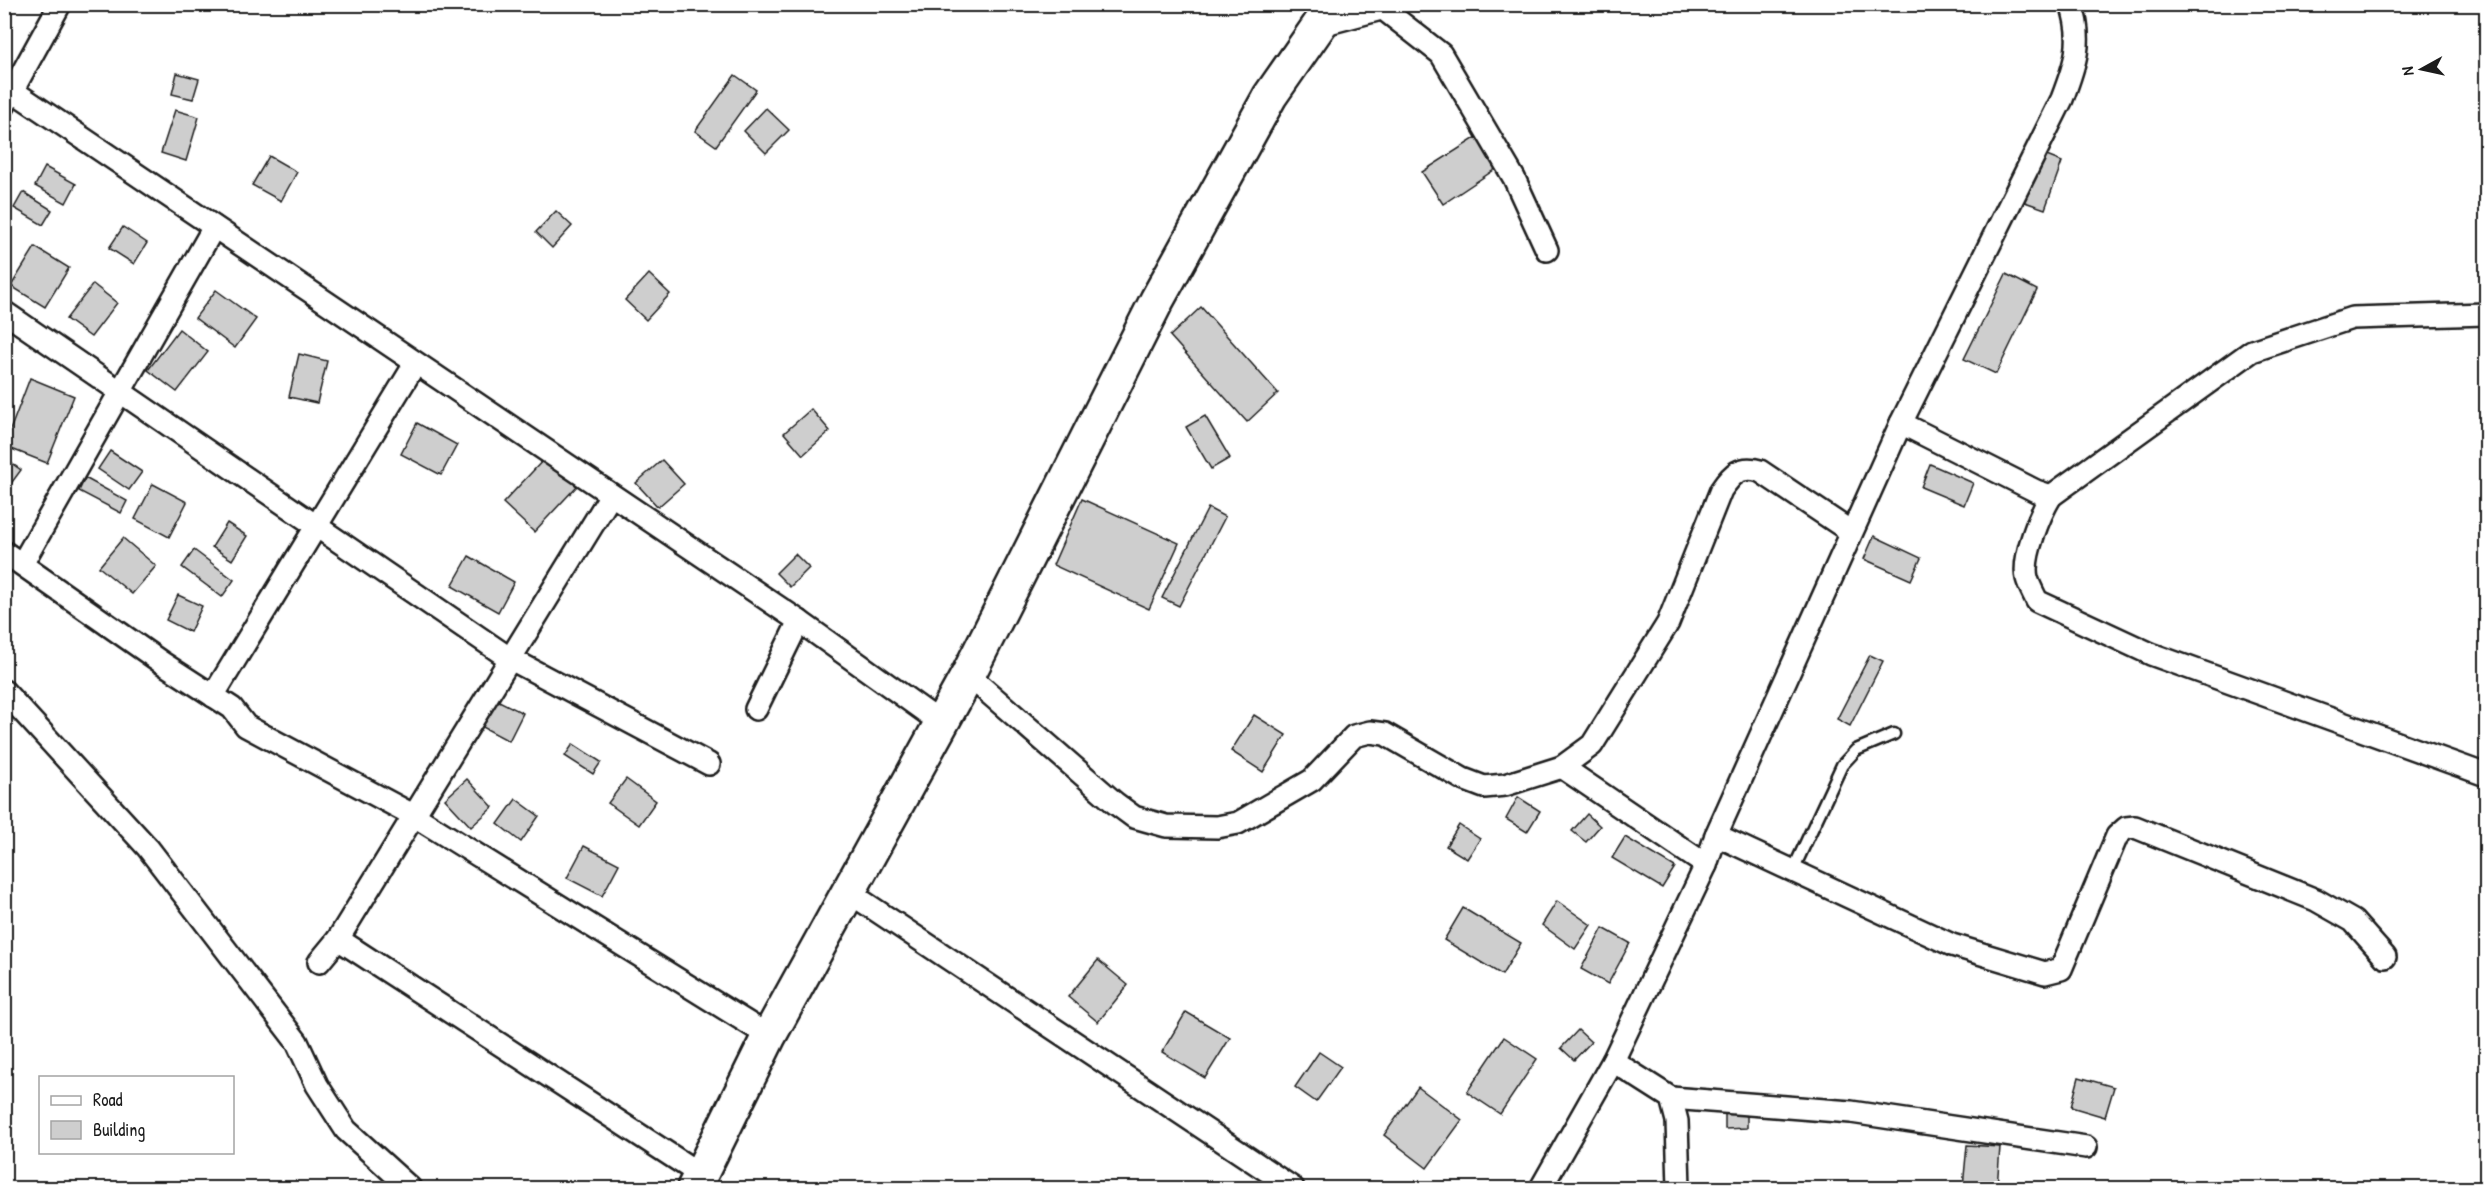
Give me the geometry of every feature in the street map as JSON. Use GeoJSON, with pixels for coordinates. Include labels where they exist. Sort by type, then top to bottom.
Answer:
{"type":"FeatureCollection","features":[{"type":"Feature","properties":{"kind":"highway"},"geometry":{"type":"LineString","coordinates":[[698,1182],[769,1036],[968,675],[1157,300],[1270,96],[1327,15]]}},
{"type":"Feature","properties":{"kind":"street"},"geometry":{"type":"LineString","coordinates":[[60,4],[7,94],[214,227],[799,621],[941,723]]}},
{"type":"Feature","properties":{"kind":"street"},"geometry":{"type":"LineString","coordinates":[[1540,1188],[1613,1061],[1706,865],[1716,835],[1901,423],[2062,99],[2078,55],[2076,18],[2071,4]]}},
{"type":"Feature","properties":{"kind":"street"},"geometry":{"type":"LineString","coordinates":[[1327,15],[1389,6],[1441,54],[1514,178],[1547,250]]}},
{"type":"Feature","properties":{"kind":"street"},"geometry":{"type":"LineString","coordinates":[[214,227],[121,393],[13,558],[232,708],[246,726],[413,815],[769,1036]]}},
{"type":"Feature","properties":{"kind":"street"},"geometry":{"type":"LineString","coordinates":[[4,312],[314,527],[509,658],[709,764]]}},
{"type":"Feature","properties":{"kind":"street"},"geometry":{"type":"LineString","coordinates":[[2487,314],[2352,318],[2252,351],[2051,496],[2040,515],[2027,565],[2027,578],[2037,601],[2151,654],[2487,775]]}},
{"type":"Feature","properties":{"kind":"street"},"geometry":{"type":"LineString","coordinates":[[213,696],[415,364]]}},
{"type":"Feature","properties":{"kind":"street"},"geometry":{"type":"LineString","coordinates":[[1901,423],[2036,491],[2051,496]]}},
{"type":"Feature","properties":{"kind":"street"},"geometry":{"type":"LineString","coordinates":[[968,675],[1115,803],[1134,817],[1166,826],[1217,827],[1238,823],[1312,780],[1354,736],[1370,732],[1385,734],[1463,779],[1484,787],[1505,785],[1562,767],[1592,745],[1668,623],[1721,490],[1732,474],[1748,468],[1760,471],[1851,532]]}},
{"type":"Feature","properties":{"kind":"street"},"geometry":{"type":"LineString","coordinates":[[319,962],[338,939],[611,495]]}},
{"type":"Feature","properties":{"kind":"street"},"geometry":{"type":"LineString","coordinates":[[756,709],[799,621]]}},
{"type":"Feature","properties":{"kind":"street"},"geometry":{"type":"LineString","coordinates":[[4,691],[155,857],[297,1042],[317,1085],[346,1130],[410,1188]]}},
{"type":"Feature","properties":{"kind":"street"},"geometry":{"type":"LineString","coordinates":[[1562,767],[1706,865]]}},
{"type":"Feature","properties":{"kind":"street"},"geometry":{"type":"LineString","coordinates":[[1716,835],[1952,945],[2045,973],[2061,969],[2117,836],[2126,828],[2135,827],[2316,900],[2353,921],[2385,957]]}},
{"type":"Feature","properties":{"kind":"street"},"geometry":{"type":"LineString","coordinates":[[847,891],[1293,1188]]}},
{"type":"Feature","properties":{"kind":"street"},"geometry":{"type":"LineString","coordinates":[[338,939],[698,1182]]}},
{"type":"Feature","properties":{"kind":"street"},"geometry":{"type":"LineString","coordinates":[[1613,1061],[1671,1098],[1851,1112],[2086,1147]]}},
{"type":"Feature","properties":{"kind":"street"},"geometry":{"type":"LineString","coordinates":[[1671,1098],[1677,1121],[1679,1188]]}},
{"type":"Feature","properties":{"kind":"lane"},"geometry":{"type":"LineString","coordinates":[[1793,870],[1842,765],[1856,750],[1894,734]]}},
{"type":"Feature","properties":{"kind":"building"},"geometry":{"type":"Polygon","coordinates":[[[177,73],[199,79],[193,99],[172,94],[177,73]]]}},
{"type":"Feature","properties":{"kind":"building"},"geometry":{"type":"Polygon","coordinates":[[[735,75],[756,90],[716,146],[695,131],[735,75]]]}},
{"type":"Feature","properties":{"kind":"building"},"geometry":{"type":"Polygon","coordinates":[[[766,108],[789,130],[766,153],[744,131],[766,108]]]}},
{"type":"Feature","properties":{"kind":"building"},"geometry":{"type":"Polygon","coordinates":[[[175,110],[199,117],[186,161],[161,153],[175,110]]]}},
{"type":"Feature","properties":{"kind":"building"},"geometry":{"type":"Polygon","coordinates":[[[1480,135],[1500,166],[1443,204],[1422,172],[1480,135]]]}},
{"type":"Feature","properties":{"kind":"building"},"geometry":{"type":"Polygon","coordinates":[[[2039,153],[2062,162],[2045,209],[2022,201],[2039,153]]]}},
{"type":"Feature","properties":{"kind":"building"},"geometry":{"type":"Polygon","coordinates":[[[269,156],[297,172],[281,201],[252,185],[269,156]]]}},
{"type":"Feature","properties":{"kind":"building"},"geometry":{"type":"Polygon","coordinates":[[[45,167],[76,184],[66,203],[35,186],[45,167]]]}},
{"type":"Feature","properties":{"kind":"building"},"geometry":{"type":"Polygon","coordinates":[[[23,192],[52,210],[43,225],[14,208],[23,192]]]}},
{"type":"Feature","properties":{"kind":"building"},"geometry":{"type":"Polygon","coordinates":[[[556,211],[572,226],[552,248],[536,232],[556,211]]]}},
{"type":"Feature","properties":{"kind":"building"},"geometry":{"type":"Polygon","coordinates":[[[123,227],[147,243],[134,264],[109,248],[123,227]]]}},
{"type":"Feature","properties":{"kind":"building"},"geometry":{"type":"Polygon","coordinates":[[[35,247],[69,268],[45,307],[11,286],[35,247]]]}},
{"type":"Feature","properties":{"kind":"building"},"geometry":{"type":"Polygon","coordinates":[[[649,274],[670,294],[646,320],[625,300],[649,274]]]}},
{"type":"Feature","properties":{"kind":"building"},"geometry":{"type":"Polygon","coordinates":[[[2006,274],[2037,290],[1996,374],[1964,359],[2006,274]]]}},
{"type":"Feature","properties":{"kind":"building"},"geometry":{"type":"Polygon","coordinates":[[[93,284],[117,303],[91,337],[66,319],[93,284]]]}},
{"type":"Feature","properties":{"kind":"building"},"geometry":{"type":"Polygon","coordinates":[[[216,290],[256,319],[235,348],[195,318],[216,290]]]}},
{"type":"Feature","properties":{"kind":"building"},"geometry":{"type":"Polygon","coordinates":[[[1201,307],[1278,393],[1247,422],[1170,336],[1201,307]]]}},
{"type":"Feature","properties":{"kind":"building"},"geometry":{"type":"Polygon","coordinates":[[[179,329],[208,352],[177,392],[148,370],[179,329]]]}},
{"type":"Feature","properties":{"kind":"building"},"geometry":{"type":"Polygon","coordinates":[[[299,354],[327,361],[317,403],[289,397],[299,354]]]}},
{"type":"Feature","properties":{"kind":"building"},"geometry":{"type":"Polygon","coordinates":[[[30,378],[74,396],[47,463],[4,446],[30,378]]]}},
{"type":"Feature","properties":{"kind":"building"},"geometry":{"type":"Polygon","coordinates":[[[811,409],[830,431],[803,455],[784,433],[811,409]]]}},
{"type":"Feature","properties":{"kind":"building"},"geometry":{"type":"Polygon","coordinates":[[[1205,416],[1230,458],[1211,469],[1186,427],[1205,416]]]}},
{"type":"Feature","properties":{"kind":"building"},"geometry":{"type":"Polygon","coordinates":[[[417,423],[457,445],[441,475],[401,454],[417,423]]]}},
{"type":"Feature","properties":{"kind":"building"},"geometry":{"type":"Polygon","coordinates":[[[110,451],[142,472],[129,490],[98,469],[110,451]]]}},
{"type":"Feature","properties":{"kind":"building"},"geometry":{"type":"Polygon","coordinates":[[[546,457],[577,486],[534,532],[503,503],[546,457]]]}},
{"type":"Feature","properties":{"kind":"building"},"geometry":{"type":"Polygon","coordinates":[[[4,458],[21,470],[4,493],[4,458]]]}},
{"type":"Feature","properties":{"kind":"building"},"geometry":{"type":"Polygon","coordinates":[[[662,460],[684,484],[658,507],[636,483],[662,460]]]}},
{"type":"Feature","properties":{"kind":"building"},"geometry":{"type":"Polygon","coordinates":[[[1930,464],[1973,483],[1964,505],[1921,487],[1930,464]]]}},
{"type":"Feature","properties":{"kind":"building"},"geometry":{"type":"Polygon","coordinates":[[[85,478],[127,501],[121,513],[79,491],[85,478]]]}},
{"type":"Feature","properties":{"kind":"building"},"geometry":{"type":"Polygon","coordinates":[[[153,484],[187,502],[169,537],[135,519],[153,484]]]}},
{"type":"Feature","properties":{"kind":"building"},"geometry":{"type":"Polygon","coordinates":[[[1082,499],[1179,543],[1149,609],[1053,565],[1082,499]]]}},
{"type":"Feature","properties":{"kind":"building"},"geometry":{"type":"Polygon","coordinates":[[[1208,508],[1225,517],[1179,606],[1162,598],[1208,508]]]}},
{"type":"Feature","properties":{"kind":"building"},"geometry":{"type":"Polygon","coordinates":[[[227,523],[247,536],[232,560],[212,547],[227,523]]]}},
{"type":"Feature","properties":{"kind":"building"},"geometry":{"type":"Polygon","coordinates":[[[1874,536],[1921,558],[1911,580],[1864,559],[1874,536]]]}},
{"type":"Feature","properties":{"kind":"building"},"geometry":{"type":"Polygon","coordinates":[[[123,538],[156,566],[132,594],[99,567],[123,538]]]}},
{"type":"Feature","properties":{"kind":"building"},"geometry":{"type":"Polygon","coordinates":[[[194,550],[234,580],[222,597],[182,567],[194,550]]]}},
{"type":"Feature","properties":{"kind":"building"},"geometry":{"type":"Polygon","coordinates":[[[795,554],[809,568],[790,587],[776,573],[795,554]]]}},
{"type":"Feature","properties":{"kind":"building"},"geometry":{"type":"Polygon","coordinates":[[[469,556],[514,582],[498,612],[452,586],[469,556]]]}},
{"type":"Feature","properties":{"kind":"building"},"geometry":{"type":"Polygon","coordinates":[[[178,595],[202,606],[190,632],[166,620],[178,595]]]}},
{"type":"Feature","properties":{"kind":"building"},"geometry":{"type":"Polygon","coordinates":[[[1870,655],[1883,661],[1850,726],[1837,719],[1870,655]]]}},
{"type":"Feature","properties":{"kind":"building"},"geometry":{"type":"Polygon","coordinates":[[[491,697],[523,713],[509,741],[477,724],[491,697]]]}},
{"type":"Feature","properties":{"kind":"building"},"geometry":{"type":"Polygon","coordinates":[[[1254,715],[1286,735],[1263,772],[1231,751],[1254,715]]]}},
{"type":"Feature","properties":{"kind":"building"},"geometry":{"type":"Polygon","coordinates":[[[573,744],[601,762],[593,774],[565,756],[573,744]]]}},
{"type":"Feature","properties":{"kind":"building"},"geometry":{"type":"Polygon","coordinates":[[[467,779],[493,807],[471,827],[445,799],[467,779]]]}},
{"type":"Feature","properties":{"kind":"building"},"geometry":{"type":"Polygon","coordinates":[[[626,779],[656,801],[639,825],[608,803],[626,779]]]}},
{"type":"Feature","properties":{"kind":"building"},"geometry":{"type":"Polygon","coordinates":[[[1518,797],[1540,811],[1527,832],[1506,819],[1518,797]]]}},
{"type":"Feature","properties":{"kind":"building"},"geometry":{"type":"Polygon","coordinates":[[[516,799],[539,816],[521,842],[498,824],[516,799]]]}},
{"type":"Feature","properties":{"kind":"building"},"geometry":{"type":"Polygon","coordinates":[[[1587,814],[1600,826],[1586,842],[1572,831],[1587,814]]]}},
{"type":"Feature","properties":{"kind":"building"},"geometry":{"type":"Polygon","coordinates":[[[1459,825],[1480,839],[1467,859],[1446,846],[1459,825]]]}},
{"type":"Feature","properties":{"kind":"building"},"geometry":{"type":"Polygon","coordinates":[[[1625,837],[1675,867],[1662,888],[1612,858],[1625,837]]]}},
{"type":"Feature","properties":{"kind":"building"},"geometry":{"type":"Polygon","coordinates":[[[584,846],[619,864],[602,896],[567,878],[584,846]]]}},
{"type":"Feature","properties":{"kind":"building"},"geometry":{"type":"Polygon","coordinates":[[[1557,901],[1591,925],[1575,949],[1542,925],[1557,901]]]}},
{"type":"Feature","properties":{"kind":"building"},"geometry":{"type":"Polygon","coordinates":[[[1463,908],[1521,943],[1502,975],[1444,940],[1463,908]]]}},
{"type":"Feature","properties":{"kind":"building"},"geometry":{"type":"Polygon","coordinates":[[[1603,928],[1630,943],[1608,984],[1581,969],[1603,928]]]}},
{"type":"Feature","properties":{"kind":"building"},"geometry":{"type":"Polygon","coordinates":[[[1098,960],[1128,985],[1098,1022],[1068,997],[1098,960]]]}},
{"type":"Feature","properties":{"kind":"building"},"geometry":{"type":"Polygon","coordinates":[[[1186,1012],[1230,1038],[1205,1078],[1162,1052],[1186,1012]]]}},
{"type":"Feature","properties":{"kind":"building"},"geometry":{"type":"Polygon","coordinates":[[[1578,1030],[1591,1042],[1574,1060],[1561,1048],[1578,1030]]]}},
{"type":"Feature","properties":{"kind":"building"},"geometry":{"type":"Polygon","coordinates":[[[1504,1037],[1537,1059],[1500,1114],[1467,1092],[1504,1037]]]}},
{"type":"Feature","properties":{"kind":"building"},"geometry":{"type":"Polygon","coordinates":[[[1319,1052],[1341,1067],[1316,1102],[1295,1087],[1319,1052]]]}},
{"type":"Feature","properties":{"kind":"building"},"geometry":{"type":"Polygon","coordinates":[[[2079,1077],[2114,1087],[2105,1117],[2071,1107],[2079,1077]]]}},
{"type":"Feature","properties":{"kind":"building"},"geometry":{"type":"Polygon","coordinates":[[[1418,1087],[1462,1120],[1427,1168],[1384,1135],[1418,1087]]]}},
{"type":"Feature","properties":{"kind":"building"},"geometry":{"type":"Polygon","coordinates":[[[1725,1106],[1747,1106],[1747,1128],[1725,1129],[1725,1106]]]}},
{"type":"Feature","properties":{"kind":"building"},"geometry":{"type":"Polygon","coordinates":[[[1967,1145],[2000,1147],[1997,1188],[1963,1187],[1967,1145]]]}}]}
